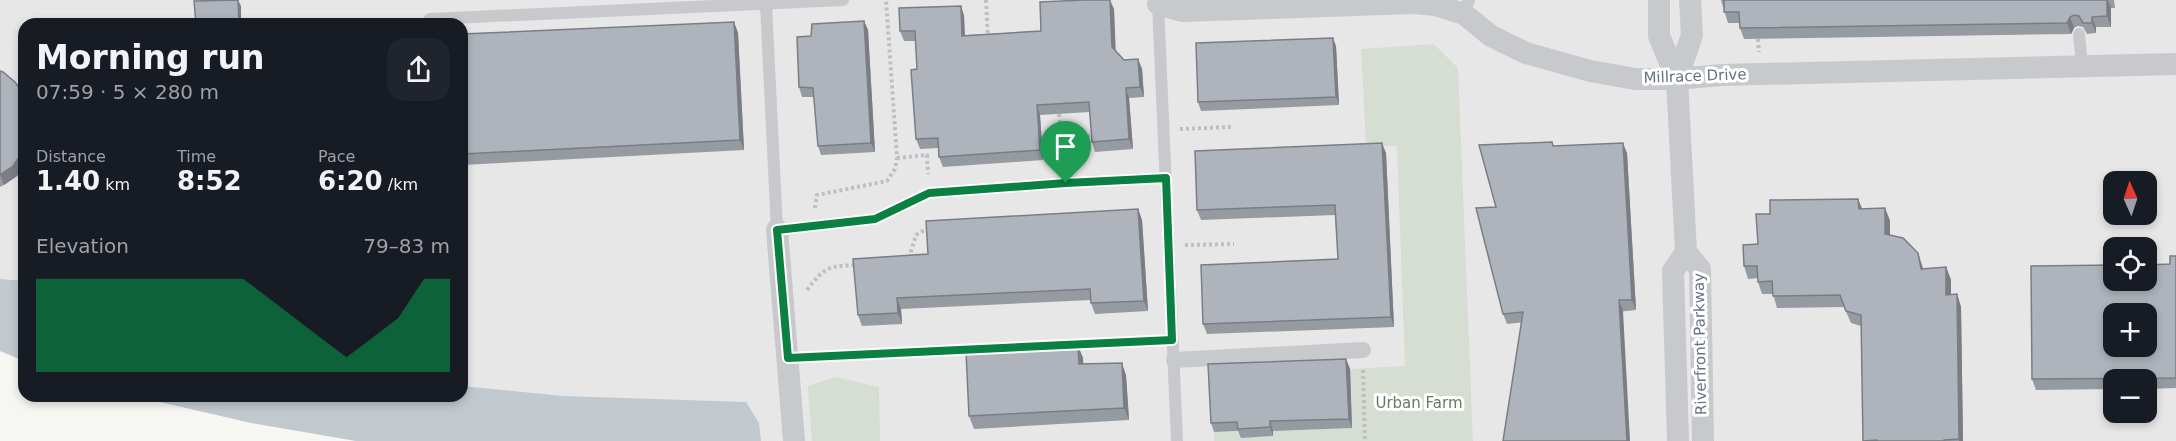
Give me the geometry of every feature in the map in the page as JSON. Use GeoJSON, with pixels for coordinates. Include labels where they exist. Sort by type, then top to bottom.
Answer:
{"type":"FeatureCollection","features":[{"type":"Feature","properties":{"kind":"street","name":"Riverfront Parkway"},"geometry":{"type":"LineString","coordinates":[[1659,0],[1659,36],[1677,79],[1686,252],[1700,269],[1703,441]]}},
{"type":"Feature","properties":{"kind":"street","name":"Riverfront Parkway"},"geometry":{"type":"LineString","coordinates":[[1677,79],[1692,35],[1690,0]]}},
{"type":"Feature","properties":{"kind":"street","name":"Millrace Drive"},"geometry":{"type":"LineString","coordinates":[[1154,2],[1182,10],[1413,3],[1467,7],[1491,36],[1527,53],[1590,71],[1635,79],[2176,64]]}},
{"type":"Feature","properties":{"kind":"street"},"geometry":{"type":"LineString","coordinates":[[777,230],[794,441]]}},
{"type":"Feature","properties":{"kind":"street","name":"Riverfront Parkway"},"geometry":{"type":"LineString","coordinates":[[1678,441],[1673,271],[1686,252]]}},
{"type":"Feature","properties":{"kind":"street"},"geometry":{"type":"LineString","coordinates":[[1174,360],[1363,350]]}},
{"type":"Feature","properties":{"kind":"lane"},"geometry":{"type":"LineString","coordinates":[[452,18],[843,0]]}},
{"type":"Feature","properties":{"kind":"lane"},"geometry":{"type":"LineString","coordinates":[[1154,2],[1164,130],[1177,441]]}},
{"type":"Feature","properties":{"kind":"lane"},"geometry":{"type":"LineString","coordinates":[[766,4],[777,230],[875,219],[929,193],[1166,178]]}},
{"type":"Feature","properties":{"kind":"lane"},"geometry":{"type":"LineString","coordinates":[[2079,34],[2082,67]]}},
{"type":"Feature","properties":{"kind":"path"},"geometry":{"type":"LineString","coordinates":[[813,226],[817,195],[887,182],[895,170],[897,158],[886,0]]}},
{"type":"Feature","properties":{"kind":"path"},"geometry":{"type":"LineString","coordinates":[[986,0],[988,41],[999,41]]}},
{"type":"Feature","properties":{"kind":"path"},"geometry":{"type":"LineString","coordinates":[[1059,114],[1066,183]]}},
{"type":"Feature","properties":{"kind":"path"},"geometry":{"type":"LineString","coordinates":[[1164,130],[1231,127]]}},
{"type":"Feature","properties":{"kind":"path"},"geometry":{"type":"LineString","coordinates":[[1063,139],[1094,135]]}},
{"type":"Feature","properties":{"kind":"path"},"geometry":{"type":"LineString","coordinates":[[897,158],[927,155]]}},
{"type":"Feature","properties":{"kind":"path"},"geometry":{"type":"LineString","coordinates":[[902,264],[908,260],[916,235],[929,227],[941,227]]}},
{"type":"Feature","properties":{"kind":"path"},"geometry":{"type":"LineString","coordinates":[[1169,246],[1234,244]]}},
{"type":"Feature","properties":{"kind":"path"},"geometry":{"type":"LineString","coordinates":[[783,309],[805,292],[821,272],[834,266],[868,265]]}},
{"type":"Feature","properties":{"kind":"path"},"geometry":{"type":"LineString","coordinates":[[788,358],[1172,340]]}},
{"type":"Feature","properties":{"kind":"path"},"geometry":{"type":"LineString","coordinates":[[1363,350],[1365,441]]}},
{"type":"Feature","properties":{"kind":"shaded area"},"geometry":{"type":"Polygon","coordinates":[[[0,0],[2176,0],[2176,441],[483,441],[465,402],[468,402],[468,18],[18,18],[18,341],[0,338],[0,0]]]}},
{"type":"Feature","properties":{"kind":"shaded area"},"geometry":{"type":"Polygon","coordinates":[[[0,279],[18,280],[18,358],[0,351],[0,279]]]}},
{"type":"Feature","properties":{"kind":"shaded area"},"geometry":{"type":"Polygon","coordinates":[[[468,387],[563,396],[746,402],[759,423],[761,441],[356,441],[251,423],[160,402],[468,402],[468,387]]]}},
{"type":"Feature","properties":{"kind":"green space","name":"Urban Farm"},"geometry":{"type":"Polygon","coordinates":[[[1434,44],[1458,68],[1473,441],[1214,441],[1214,432],[1352,428],[1350,369],[1405,366],[1397,146],[1366,146],[1361,49],[1434,44]]]}},
{"type":"Feature","properties":{"kind":"green space"},"geometry":{"type":"Polygon","coordinates":[[[835,377],[879,387],[880,441],[812,441],[808,386],[835,377]]]}},
{"type":"Feature","properties":{"kind":"building"},"geometry":{"type":"Polygon","coordinates":[[[238,0],[239,18],[195,18],[194,1],[238,0]]]}},
{"type":"Feature","properties":{"kind":"building"},"geometry":{"type":"Polygon","coordinates":[[[1110,0],[1112,47],[1124,60],[1138,59],[1140,87],[1126,88],[1129,139],[1092,142],[1089,102],[1037,105],[1040,150],[939,157],[938,138],[916,139],[911,70],[917,69],[915,31],[900,31],[899,8],[961,6],[962,36],[1041,31],[1040,2],[1110,0]]]}},
{"type":"Feature","properties":{"kind":"building"},"geometry":{"type":"Polygon","coordinates":[[[1724,0],[2107,0],[2107,16],[2092,17],[2092,23],[2083,23],[2079,16],[2074,15],[2067,23],[1740,28],[1739,12],[1724,12],[1724,0]]]}},
{"type":"Feature","properties":{"kind":"building"},"geometry":{"type":"Polygon","coordinates":[[[864,21],[871,143],[818,146],[813,88],[799,87],[797,37],[811,36],[812,24],[864,21]]]}},
{"type":"Feature","properties":{"kind":"building"},"geometry":{"type":"Polygon","coordinates":[[[734,22],[740,140],[468,154],[468,34],[734,22]]]}},
{"type":"Feature","properties":{"kind":"building"},"geometry":{"type":"Polygon","coordinates":[[[1333,38],[1336,97],[1198,102],[1196,43],[1333,38]]]}},
{"type":"Feature","properties":{"kind":"building"},"geometry":{"type":"Polygon","coordinates":[[[0,71],[18,86],[18,159],[13,166],[0,175],[0,71]]]}},
{"type":"Feature","properties":{"kind":"building"},"geometry":{"type":"Polygon","coordinates":[[[1552,142],[1553,146],[1623,143],[1632,300],[1619,300],[1627,441],[1503,441],[1523,312],[1503,314],[1476,208],[1496,207],[1479,145],[1552,142]]]}},
{"type":"Feature","properties":{"kind":"building"},"geometry":{"type":"Polygon","coordinates":[[[1382,143],[1391,317],[1203,324],[1201,265],[1338,259],[1335,205],[1197,210],[1195,151],[1382,143]]]}},
{"type":"Feature","properties":{"kind":"building"},"geometry":{"type":"Polygon","coordinates":[[[1858,199],[1859,209],[1885,208],[1885,234],[1903,238],[1918,253],[1921,269],[1946,267],[1946,295],[1957,294],[1959,439],[1863,441],[1861,315],[1846,311],[1840,295],[1773,296],[1772,281],[1758,282],[1757,266],[1744,266],[1743,245],[1758,244],[1756,214],[1770,214],[1770,200],[1858,199]]]}},
{"type":"Feature","properties":{"kind":"building"},"geometry":{"type":"Polygon","coordinates":[[[1138,209],[1144,301],[1091,303],[1090,289],[897,298],[898,313],[858,315],[853,259],[928,254],[926,221],[1138,209]]]}},
{"type":"Feature","properties":{"kind":"building"},"geometry":{"type":"Polygon","coordinates":[[[2170,256],[2176,256],[2176,378],[2157,378],[2157,369],[2103,369],[2103,379],[2032,379],[2031,266],[2103,265],[2103,291],[2157,291],[2157,265],[2170,264],[2170,256]]]}},
{"type":"Feature","properties":{"kind":"building"},"geometry":{"type":"Polygon","coordinates":[[[1078,346],[1079,364],[1122,363],[1124,408],[969,416],[966,352],[1078,346]]]}},
{"type":"Feature","properties":{"kind":"building"},"geometry":{"type":"Polygon","coordinates":[[[1346,359],[1349,419],[1270,421],[1270,427],[1238,429],[1237,422],[1211,423],[1208,364],[1346,359]]]}},
{"type":"Feature","properties":{"kind":"route"},"geometry":{"type":"LineString","coordinates":[[1166,178],[1172,340],[788,358],[777,230],[875,219],[929,193],[1066,183],[1166,178]]}}]}
